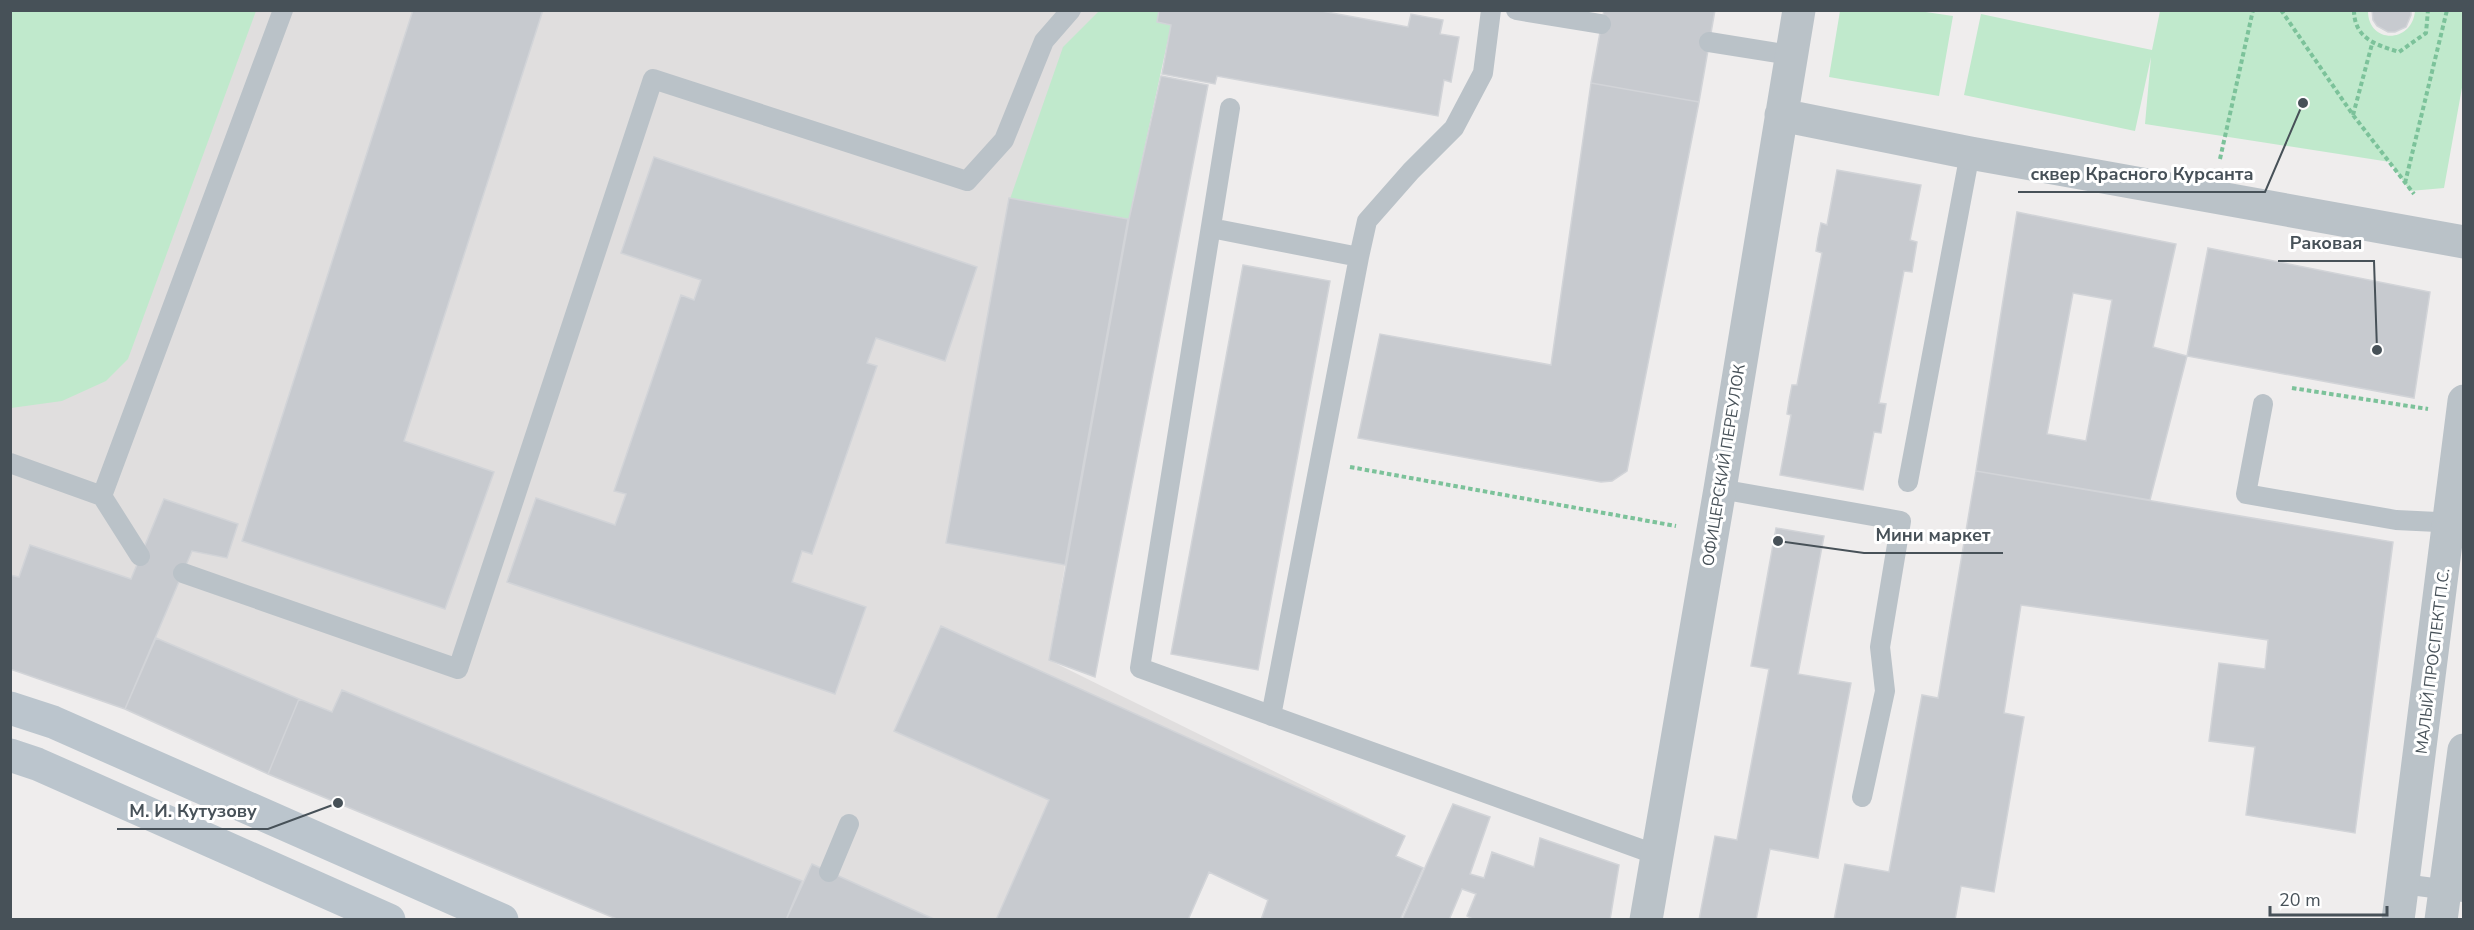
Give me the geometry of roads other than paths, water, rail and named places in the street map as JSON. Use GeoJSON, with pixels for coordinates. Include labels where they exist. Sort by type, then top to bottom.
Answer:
{"type":"FeatureCollection","features":[{"type":"Feature","properties":{"kind":"main road"},"geometry":{"type":"LineString","coordinates":[[10,708],[53,722],[502,920]]}},
{"type":"Feature","properties":{"kind":"main road"},"geometry":{"type":"LineString","coordinates":[[10,755],[37,764],[389,920]]}},
{"type":"Feature","properties":{"kind":"street","name":"ОФИЦЕРСКИЙ ПЕРЕУЛОК"},"geometry":{"type":"LineString","coordinates":[[1646,920],[1799,10]]}},
{"type":"Feature","properties":{"kind":"street"},"geometry":{"type":"LineString","coordinates":[[1781,115],[1970,153],[2463,242]]}},
{"type":"Feature","properties":{"kind":"street","name":"МАЛЫЙ ПРОСПЕКТ П.С."},"geometry":{"type":"LineString","coordinates":[[2398,920],[2456,523],[2463,401]]}},
{"type":"Feature","properties":{"kind":"street"},"geometry":{"type":"LineString","coordinates":[[2450,901],[2463,750]]}},
{"type":"Feature","properties":{"kind":"lane"},"geometry":{"type":"LineString","coordinates":[[102,496],[283,10]]}},
{"type":"Feature","properties":{"kind":"lane"},"geometry":{"type":"LineString","coordinates":[[183,573],[458,669],[652,79],[967,181],[1004,140],[1044,41],[1071,10]]}},
{"type":"Feature","properties":{"kind":"lane"},"geometry":{"type":"LineString","coordinates":[[1270,716],[1367,221],[1411,171],[1454,128],[1483,73],[1491,10]]}},
{"type":"Feature","properties":{"kind":"lane"},"geometry":{"type":"LineString","coordinates":[[1516,10],[1597,19]]}},
{"type":"Feature","properties":{"kind":"lane"},"geometry":{"type":"LineString","coordinates":[[1709,42],[1791,55]]}},
{"type":"Feature","properties":{"kind":"lane"},"geometry":{"type":"LineString","coordinates":[[1230,108],[1140,668],[1657,855]]}},
{"type":"Feature","properties":{"kind":"lane"},"geometry":{"type":"LineString","coordinates":[[1908,482],[1970,153]]}},
{"type":"Feature","properties":{"kind":"lane"},"geometry":{"type":"LineString","coordinates":[[1211,228],[1359,257]]}},
{"type":"Feature","properties":{"kind":"lane"},"geometry":{"type":"LineString","coordinates":[[2263,404],[2246,494],[2417,523],[2456,523]]}},
{"type":"Feature","properties":{"kind":"lane"},"geometry":{"type":"LineString","coordinates":[[10,463],[102,496],[141,556]]}},
{"type":"Feature","properties":{"kind":"lane"},"geometry":{"type":"LineString","coordinates":[[1720,489],[1901,521],[1880,647],[1885,692],[1862,797]]}},
{"type":"Feature","properties":{"kind":"lane"},"geometry":{"type":"LineString","coordinates":[[829,872],[849,824]]}},
{"type":"Feature","properties":{"kind":"lane"},"geometry":{"type":"LineString","coordinates":[[2403,884],[2450,901]]}},
{"type":"Feature","properties":{"kind":"place","name":"сквер Красного Курсанта"},"geometry":{"type":"Point","coordinates":[2303,103]}},
{"type":"Feature","properties":{"kind":"place","name":"Раковая"},"geometry":{"type":"Point","coordinates":[2377,350]}},
{"type":"Feature","properties":{"kind":"place","name":"Мини маркет"},"geometry":{"type":"Point","coordinates":[1778,541]}},
{"type":"Feature","properties":{"kind":"place","name":"М. И. Кутузову"},"geometry":{"type":"Point","coordinates":[338,803]}}]}
